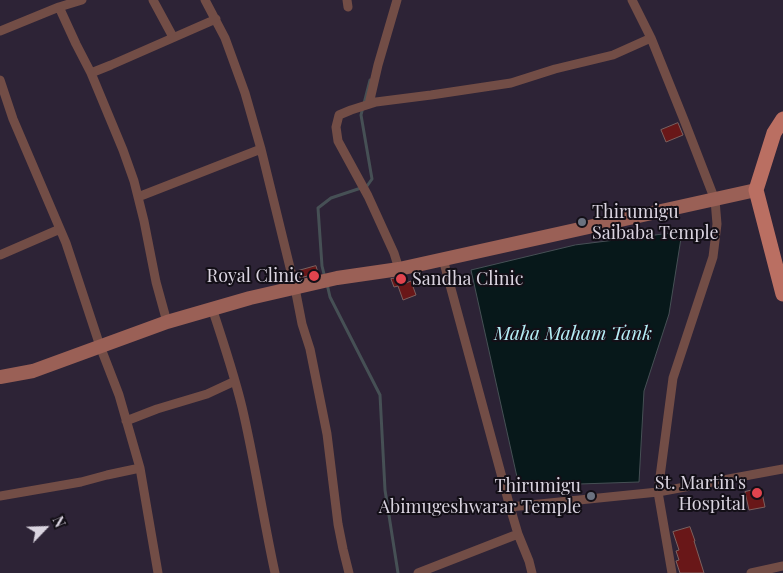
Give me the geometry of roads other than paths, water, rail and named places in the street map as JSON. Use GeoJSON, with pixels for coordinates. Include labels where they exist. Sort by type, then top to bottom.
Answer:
{"type":"FeatureCollection","features":[{"type":"Feature","properties":{"kind":"main road"},"geometry":{"type":"LineString","coordinates":[[783,119],[774,133],[756,190],[783,294]]}},
{"type":"Feature","properties":{"kind":"street"},"geometry":{"type":"LineString","coordinates":[[0,31],[59,7],[82,0]]}},
{"type":"Feature","properties":{"kind":"street"},"geometry":{"type":"LineString","coordinates":[[153,0],[172,37]]}},
{"type":"Feature","properties":{"kind":"street"},"geometry":{"type":"LineString","coordinates":[[205,0],[225,38],[239,76],[261,149],[302,324],[310,349],[327,434],[338,524],[349,573]]}},
{"type":"Feature","properties":{"kind":"street"},"geometry":{"type":"LineString","coordinates":[[373,103],[378,65],[398,0]]}},
{"type":"Feature","properties":{"kind":"street"},"geometry":{"type":"LineString","coordinates":[[632,0],[651,38],[715,200],[717,224],[713,257],[673,378],[658,492],[672,573]]}},
{"type":"Feature","properties":{"kind":"street"},"geometry":{"type":"LineString","coordinates":[[59,7],[68,29],[91,72],[134,181],[156,282],[167,322]]}},
{"type":"Feature","properties":{"kind":"street"},"geometry":{"type":"LineString","coordinates":[[91,72],[216,20]]}},
{"type":"Feature","properties":{"kind":"street"},"geometry":{"type":"LineString","coordinates":[[399,269],[394,253],[368,196],[338,141],[336,126],[339,115],[373,103],[511,83],[554,69],[613,55],[651,38]]}},
{"type":"Feature","properties":{"kind":"street"},"geometry":{"type":"LineString","coordinates":[[0,80],[13,119],[60,229],[119,395],[145,490],[158,573]]}},
{"type":"Feature","properties":{"kind":"street"},"geometry":{"type":"LineString","coordinates":[[138,197],[261,149]]}},
{"type":"Feature","properties":{"kind":"street"},"geometry":{"type":"LineString","coordinates":[[0,377],[33,371],[167,322],[212,308],[337,278],[399,269],[756,190]]}},
{"type":"Feature","properties":{"kind":"street"},"geometry":{"type":"LineString","coordinates":[[0,255],[60,229]]}},
{"type":"Feature","properties":{"kind":"street"},"geometry":{"type":"LineString","coordinates":[[443,259],[510,508],[532,573]]}},
{"type":"Feature","properties":{"kind":"street"},"geometry":{"type":"LineString","coordinates":[[212,308],[235,381],[254,463],[275,573]]}},
{"type":"Feature","properties":{"kind":"street"},"geometry":{"type":"LineString","coordinates":[[126,421],[157,409],[207,394],[235,381]]}},
{"type":"Feature","properties":{"kind":"street"},"geometry":{"type":"LineString","coordinates":[[0,496],[81,482],[140,468]]}},
{"type":"Feature","properties":{"kind":"street"},"geometry":{"type":"LineString","coordinates":[[510,508],[658,492],[783,469]]}},
{"type":"Feature","properties":{"kind":"street"},"geometry":{"type":"LineString","coordinates":[[418,573],[518,534]]}},
{"type":"Feature","properties":{"kind":"street"},"geometry":{"type":"LineString","coordinates":[[751,573],[783,566]]}},
{"type":"Feature","properties":{"kind":"water","name":"Maha Maham Tank"},"geometry":{"type":"Polygon","coordinates":[[[682,232],[669,314],[644,391],[639,482],[519,486],[471,270],[575,245],[682,232]]]}},
{"type":"Feature","properties":{"kind":"waterway"},"geometry":{"type":"LineString","coordinates":[[325,278],[322,266],[318,208],[331,198],[367,186],[372,179],[361,115],[370,80]]}},
{"type":"Feature","properties":{"kind":"waterway"},"geometry":{"type":"LineString","coordinates":[[327,284],[330,297],[380,395],[385,490],[398,573]]}},
{"type":"Feature","properties":{"kind":"place","name":"Thirumigu Saibaba Temple"},"geometry":{"type":"Point","coordinates":[582,222]}},
{"type":"Feature","properties":{"kind":"place","name":"Royal Clinic"},"geometry":{"type":"Point","coordinates":[314,276]}},
{"type":"Feature","properties":{"kind":"place","name":"Sandha Clinic"},"geometry":{"type":"Point","coordinates":[401,279]}},
{"type":"Feature","properties":{"kind":"place","name":"St. Martin's Hospital"},"geometry":{"type":"Point","coordinates":[757,493]}},
{"type":"Feature","properties":{"kind":"place","name":"Thirumigu Abimugeshwarar Temple"},"geometry":{"type":"Point","coordinates":[591,496]}}]}
